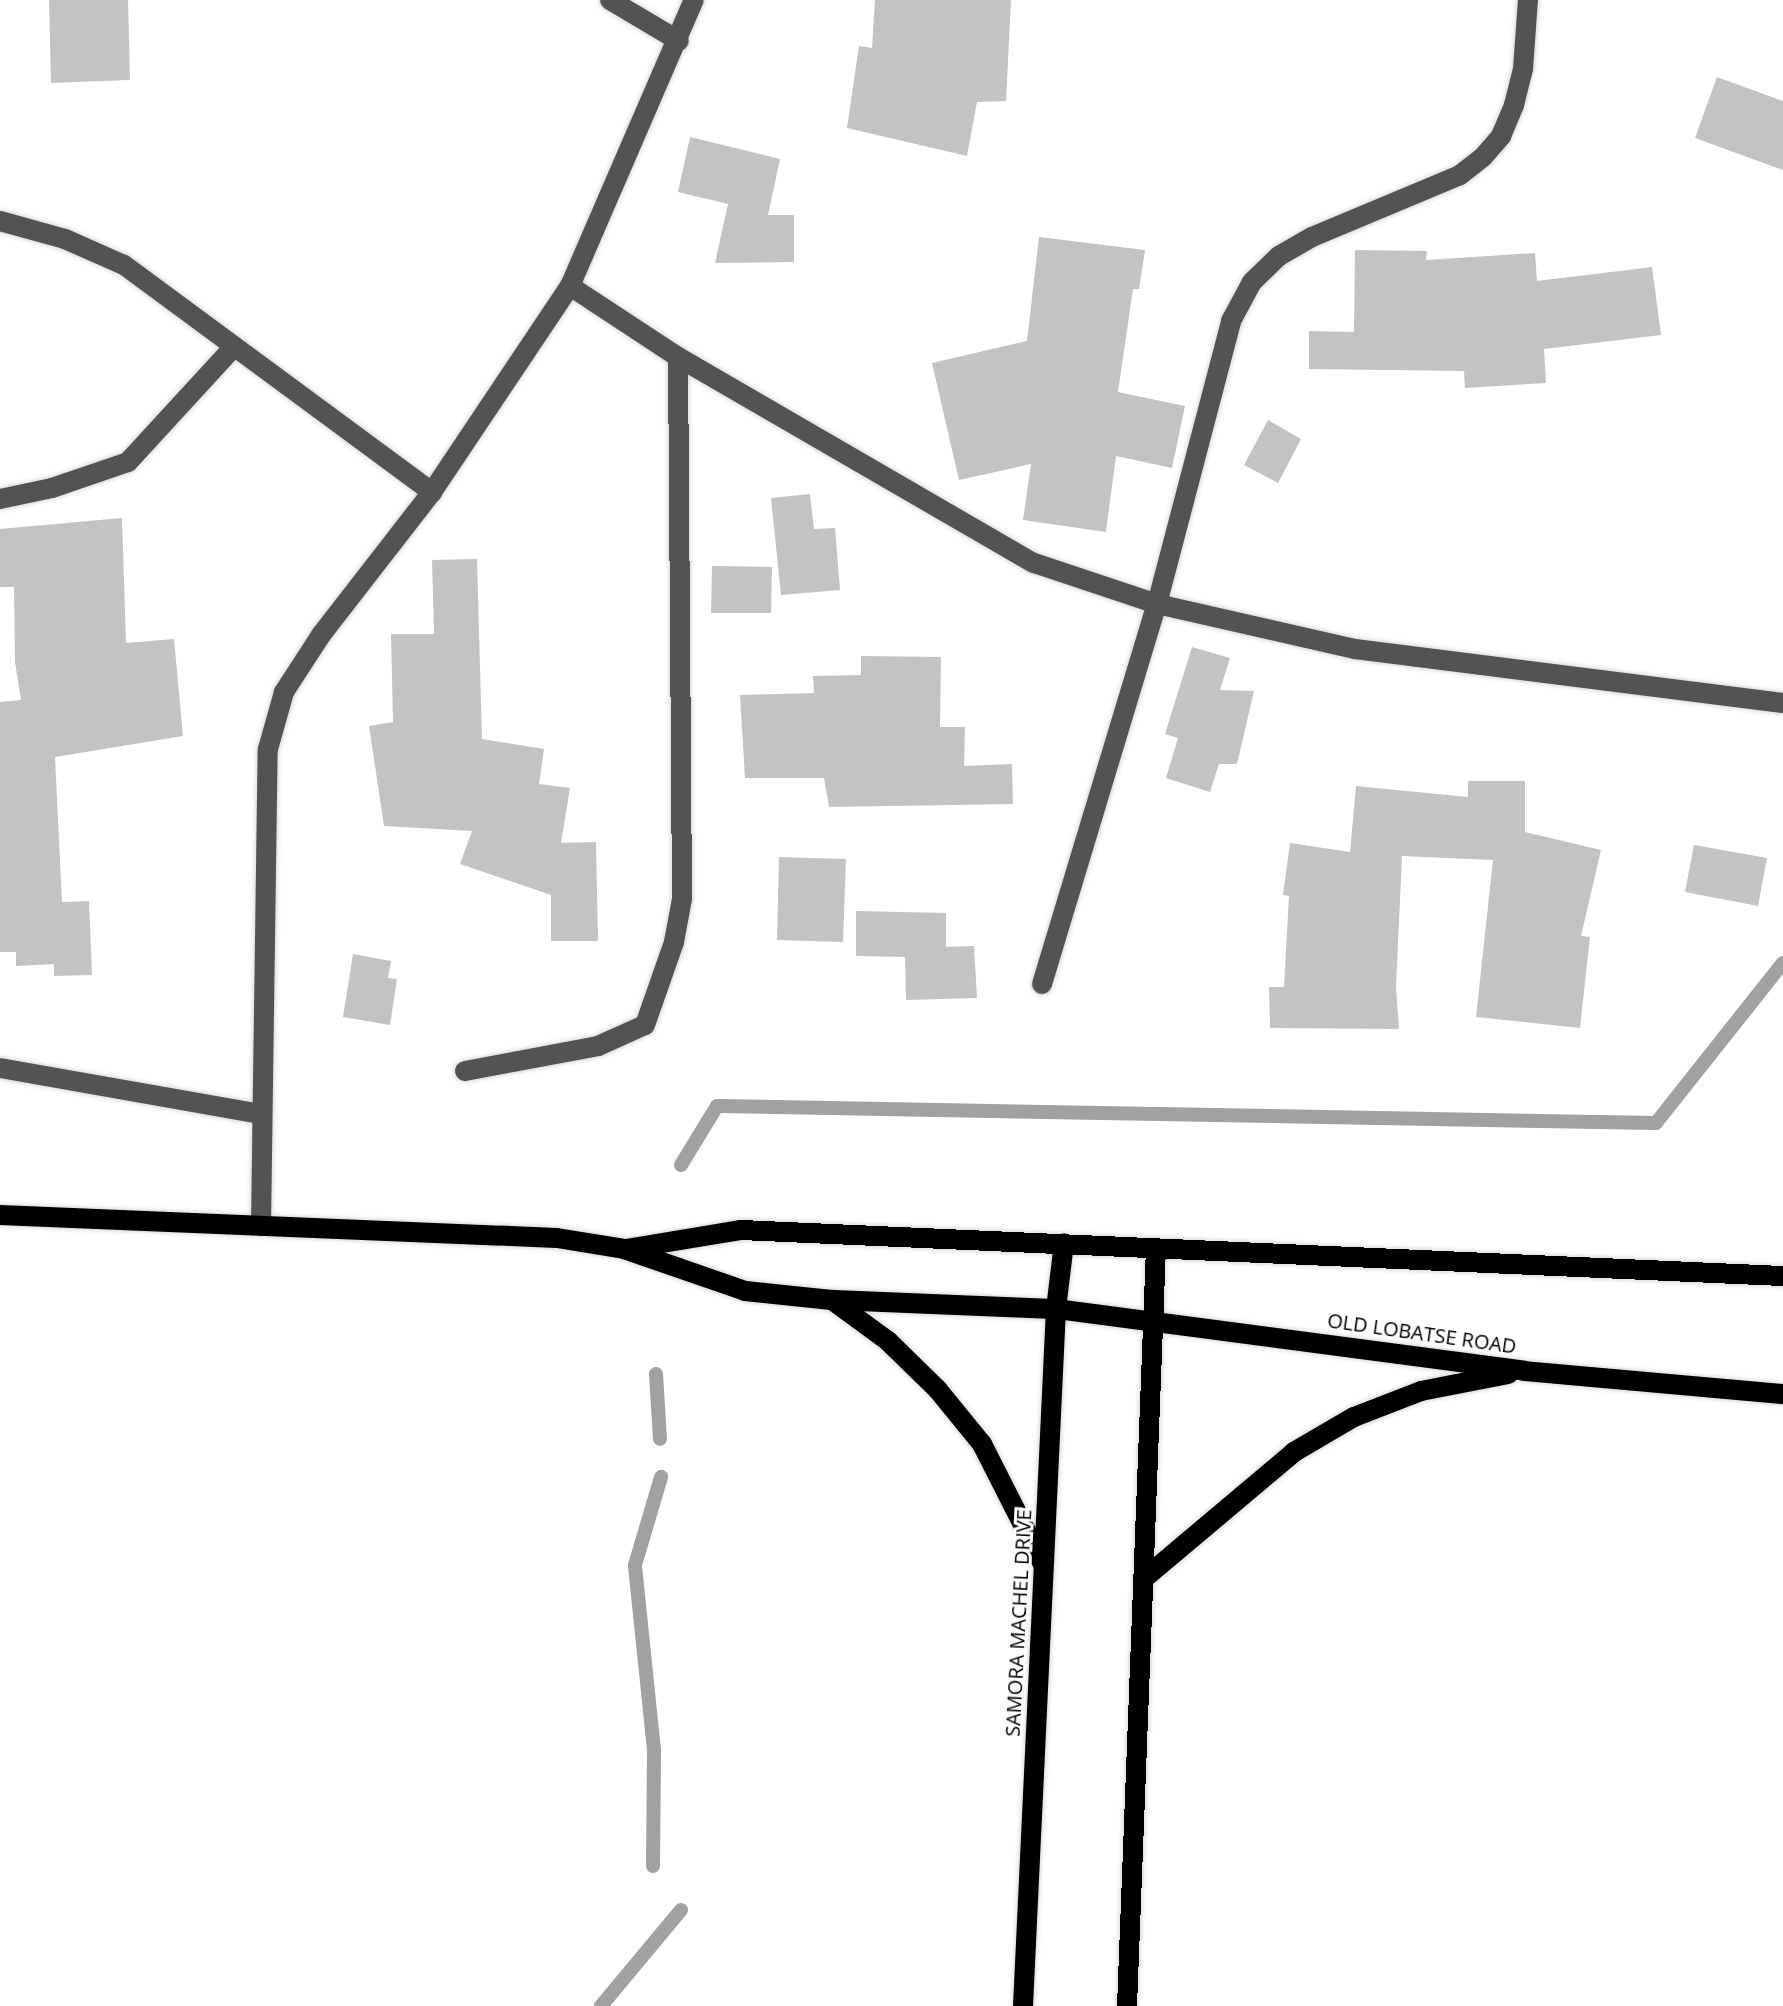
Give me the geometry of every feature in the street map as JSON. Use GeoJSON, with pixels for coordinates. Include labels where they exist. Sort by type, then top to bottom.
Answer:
{"type":"FeatureCollection","features":[{"type":"Feature","properties":{"kind":"main road"},"geometry":{"type":"LineString","coordinates":[[0,1215],[557,1238],[624,1249],[741,1230],[1783,1276]]}},
{"type":"Feature","properties":{"kind":"main road","name":"SAMORA MACHEL DRIVE"},"geometry":{"type":"LineString","coordinates":[[1023,2006],[1056,1309],[1064,1243]]}},
{"type":"Feature","properties":{"kind":"main road","name":"OLD LOBATSE ROAD"},"geometry":{"type":"LineString","coordinates":[[624,1249],[745,1291],[832,1300],[1056,1309],[1524,1371],[1783,1394]]}},
{"type":"Feature","properties":{"kind":"main road"},"geometry":{"type":"LineString","coordinates":[[1127,2006],[1147,1576],[1150,1321],[1156,1249]]}},
{"type":"Feature","properties":{"kind":"main road"},"geometry":{"type":"LineString","coordinates":[[832,1300],[888,1341],[938,1390],[982,1444],[1045,1569]]}},
{"type":"Feature","properties":{"kind":"main road"},"geometry":{"type":"LineString","coordinates":[[1147,1576],[1294,1452],[1354,1417],[1421,1391],[1524,1371]]}},
{"type":"Feature","properties":{"kind":"street"},"geometry":{"type":"LineString","coordinates":[[610,0],[679,41]]}},
{"type":"Feature","properties":{"kind":"street"},"geometry":{"type":"LineString","coordinates":[[261,1226],[260,1114],[268,749],[284,692],[321,635],[432,492],[570,286],[679,41],[694,0]]}},
{"type":"Feature","properties":{"kind":"street"},"geometry":{"type":"LineString","coordinates":[[1042,984],[1157,604],[1218,361],[1252,282],[1279,256],[1312,237],[1460,175],[1483,157],[1501,136],[1514,105],[1523,69],[1528,0]]}},
{"type":"Feature","properties":{"kind":"street"},"geometry":{"type":"LineString","coordinates":[[0,221],[65,239],[124,265],[432,492]]}},
{"type":"Feature","properties":{"kind":"street"},"geometry":{"type":"LineString","coordinates":[[570,286],[678,357],[980,536],[1034,563],[1157,604],[1355,649],[1783,703]]}},
{"type":"Feature","properties":{"kind":"street"},"geometry":{"type":"LineString","coordinates":[[0,499],[52,488],[128,462],[233,348]]}},
{"type":"Feature","properties":{"kind":"street"},"geometry":{"type":"LineString","coordinates":[[465,1071],[622,1038],[645,1025],[667,967],[682,899],[678,357]]}},
{"type":"Feature","properties":{"kind":"street"},"geometry":{"type":"LineString","coordinates":[[0,1068],[260,1114]]}},
{"type":"Feature","properties":{"kind":"building"},"geometry":{"type":"Polygon","coordinates":[[[49,0],[128,0],[130,80],[51,83],[49,0]]]}},
{"type":"Feature","properties":{"kind":"building"},"geometry":{"type":"Polygon","coordinates":[[[875,0],[1011,0],[1006,101],[977,102],[967,156],[847,128],[859,46],[872,48],[875,0]]]}},
{"type":"Feature","properties":{"kind":"building"},"geometry":{"type":"Polygon","coordinates":[[[1717,77],[1783,101],[1783,170],[1695,138],[1717,77]]]}},
{"type":"Feature","properties":{"kind":"building"},"geometry":{"type":"Polygon","coordinates":[[[690,137],[780,159],[768,215],[794,215],[794,262],[715,263],[728,204],[678,192],[690,137]]]}},
{"type":"Feature","properties":{"kind":"building"},"geometry":{"type":"Polygon","coordinates":[[[1039,237],[1145,250],[1139,289],[1133,289],[1118,392],[1185,406],[1172,468],[1116,456],[1106,532],[1023,520],[1031,464],[959,480],[932,363],[1027,341],[1039,237]]]}},
{"type":"Feature","properties":{"kind":"building"},"geometry":{"type":"Polygon","coordinates":[[[1355,250],[1427,251],[1426,260],[1535,253],[1537,281],[1652,267],[1661,335],[1544,349],[1546,383],[1465,388],[1464,371],[1309,369],[1309,331],[1354,332],[1355,250]]]}},
{"type":"Feature","properties":{"kind":"building"},"geometry":{"type":"Polygon","coordinates":[[[1268,420],[1301,439],[1278,483],[1244,465],[1268,420]]]}},
{"type":"Feature","properties":{"kind":"building"},"geometry":{"type":"Polygon","coordinates":[[[810,494],[814,529],[835,528],[840,590],[781,595],[771,498],[810,494]]]}},
{"type":"Feature","properties":{"kind":"building"},"geometry":{"type":"Polygon","coordinates":[[[122,518],[126,643],[174,639],[183,736],[55,757],[62,902],[89,901],[92,975],[54,976],[54,964],[16,966],[16,952],[0,952],[0,702],[21,700],[15,662],[14,587],[0,587],[0,529],[122,518]]]}},
{"type":"Feature","properties":{"kind":"building"},"geometry":{"type":"Polygon","coordinates":[[[477,559],[482,739],[544,749],[539,784],[570,788],[561,843],[596,842],[598,941],[551,941],[551,895],[460,864],[472,831],[384,826],[369,726],[393,722],[391,634],[434,634],[432,560],[477,559]]]}},
{"type":"Feature","properties":{"kind":"building"},"geometry":{"type":"Polygon","coordinates":[[[712,566],[772,567],[771,613],[711,613],[712,566]]]}},
{"type":"Feature","properties":{"kind":"building"},"geometry":{"type":"Polygon","coordinates":[[[1192,647],[1230,658],[1220,690],[1254,691],[1237,764],[1219,764],[1210,792],[1166,778],[1178,738],[1165,734],[1192,647]]]}},
{"type":"Feature","properties":{"kind":"building"},"geometry":{"type":"Polygon","coordinates":[[[861,656],[941,657],[940,727],[965,727],[964,766],[1012,764],[1013,804],[829,807],[824,778],[745,778],[740,695],[814,693],[813,676],[861,675],[861,656]]]}},
{"type":"Feature","properties":{"kind":"building"},"geometry":{"type":"Polygon","coordinates":[[[1468,781],[1525,781],[1525,832],[1601,850],[1581,936],[1590,937],[1580,1028],[1476,1017],[1493,860],[1402,856],[1396,987],[1399,1029],[1270,1028],[1269,987],[1284,987],[1289,896],[1283,895],[1290,843],[1350,852],[1356,786],[1468,797],[1468,781]]]}},
{"type":"Feature","properties":{"kind":"building"},"geometry":{"type":"Polygon","coordinates":[[[1694,845],[1767,858],[1758,906],[1685,892],[1694,845]]]}},
{"type":"Feature","properties":{"kind":"building"},"geometry":{"type":"Polygon","coordinates":[[[779,857],[846,859],[843,942],[777,940],[779,857]]]}},
{"type":"Feature","properties":{"kind":"building"},"geometry":{"type":"Polygon","coordinates":[[[856,911],[946,913],[946,947],[974,946],[977,998],[906,1000],[905,957],[856,956],[856,911]]]}},
{"type":"Feature","properties":{"kind":"building"},"geometry":{"type":"Polygon","coordinates":[[[353,954],[391,961],[388,978],[397,979],[390,1025],[343,1017],[353,954]]]}},
{"type":"Feature","properties":{"kind":"waterway"},"geometry":{"type":"LineString","coordinates":[[681,1165],[717,1106],[1656,1123],[1783,963]]}},
{"type":"Feature","properties":{"kind":"waterway"},"geometry":{"type":"LineString","coordinates":[[656,1374],[660,1439]]}},
{"type":"Feature","properties":{"kind":"waterway"},"geometry":{"type":"LineString","coordinates":[[653,1866],[654,1750],[635,1565],[661,1477]]}},
{"type":"Feature","properties":{"kind":"waterway"},"geometry":{"type":"LineString","coordinates":[[601,2006],[681,1910]]}}]}
